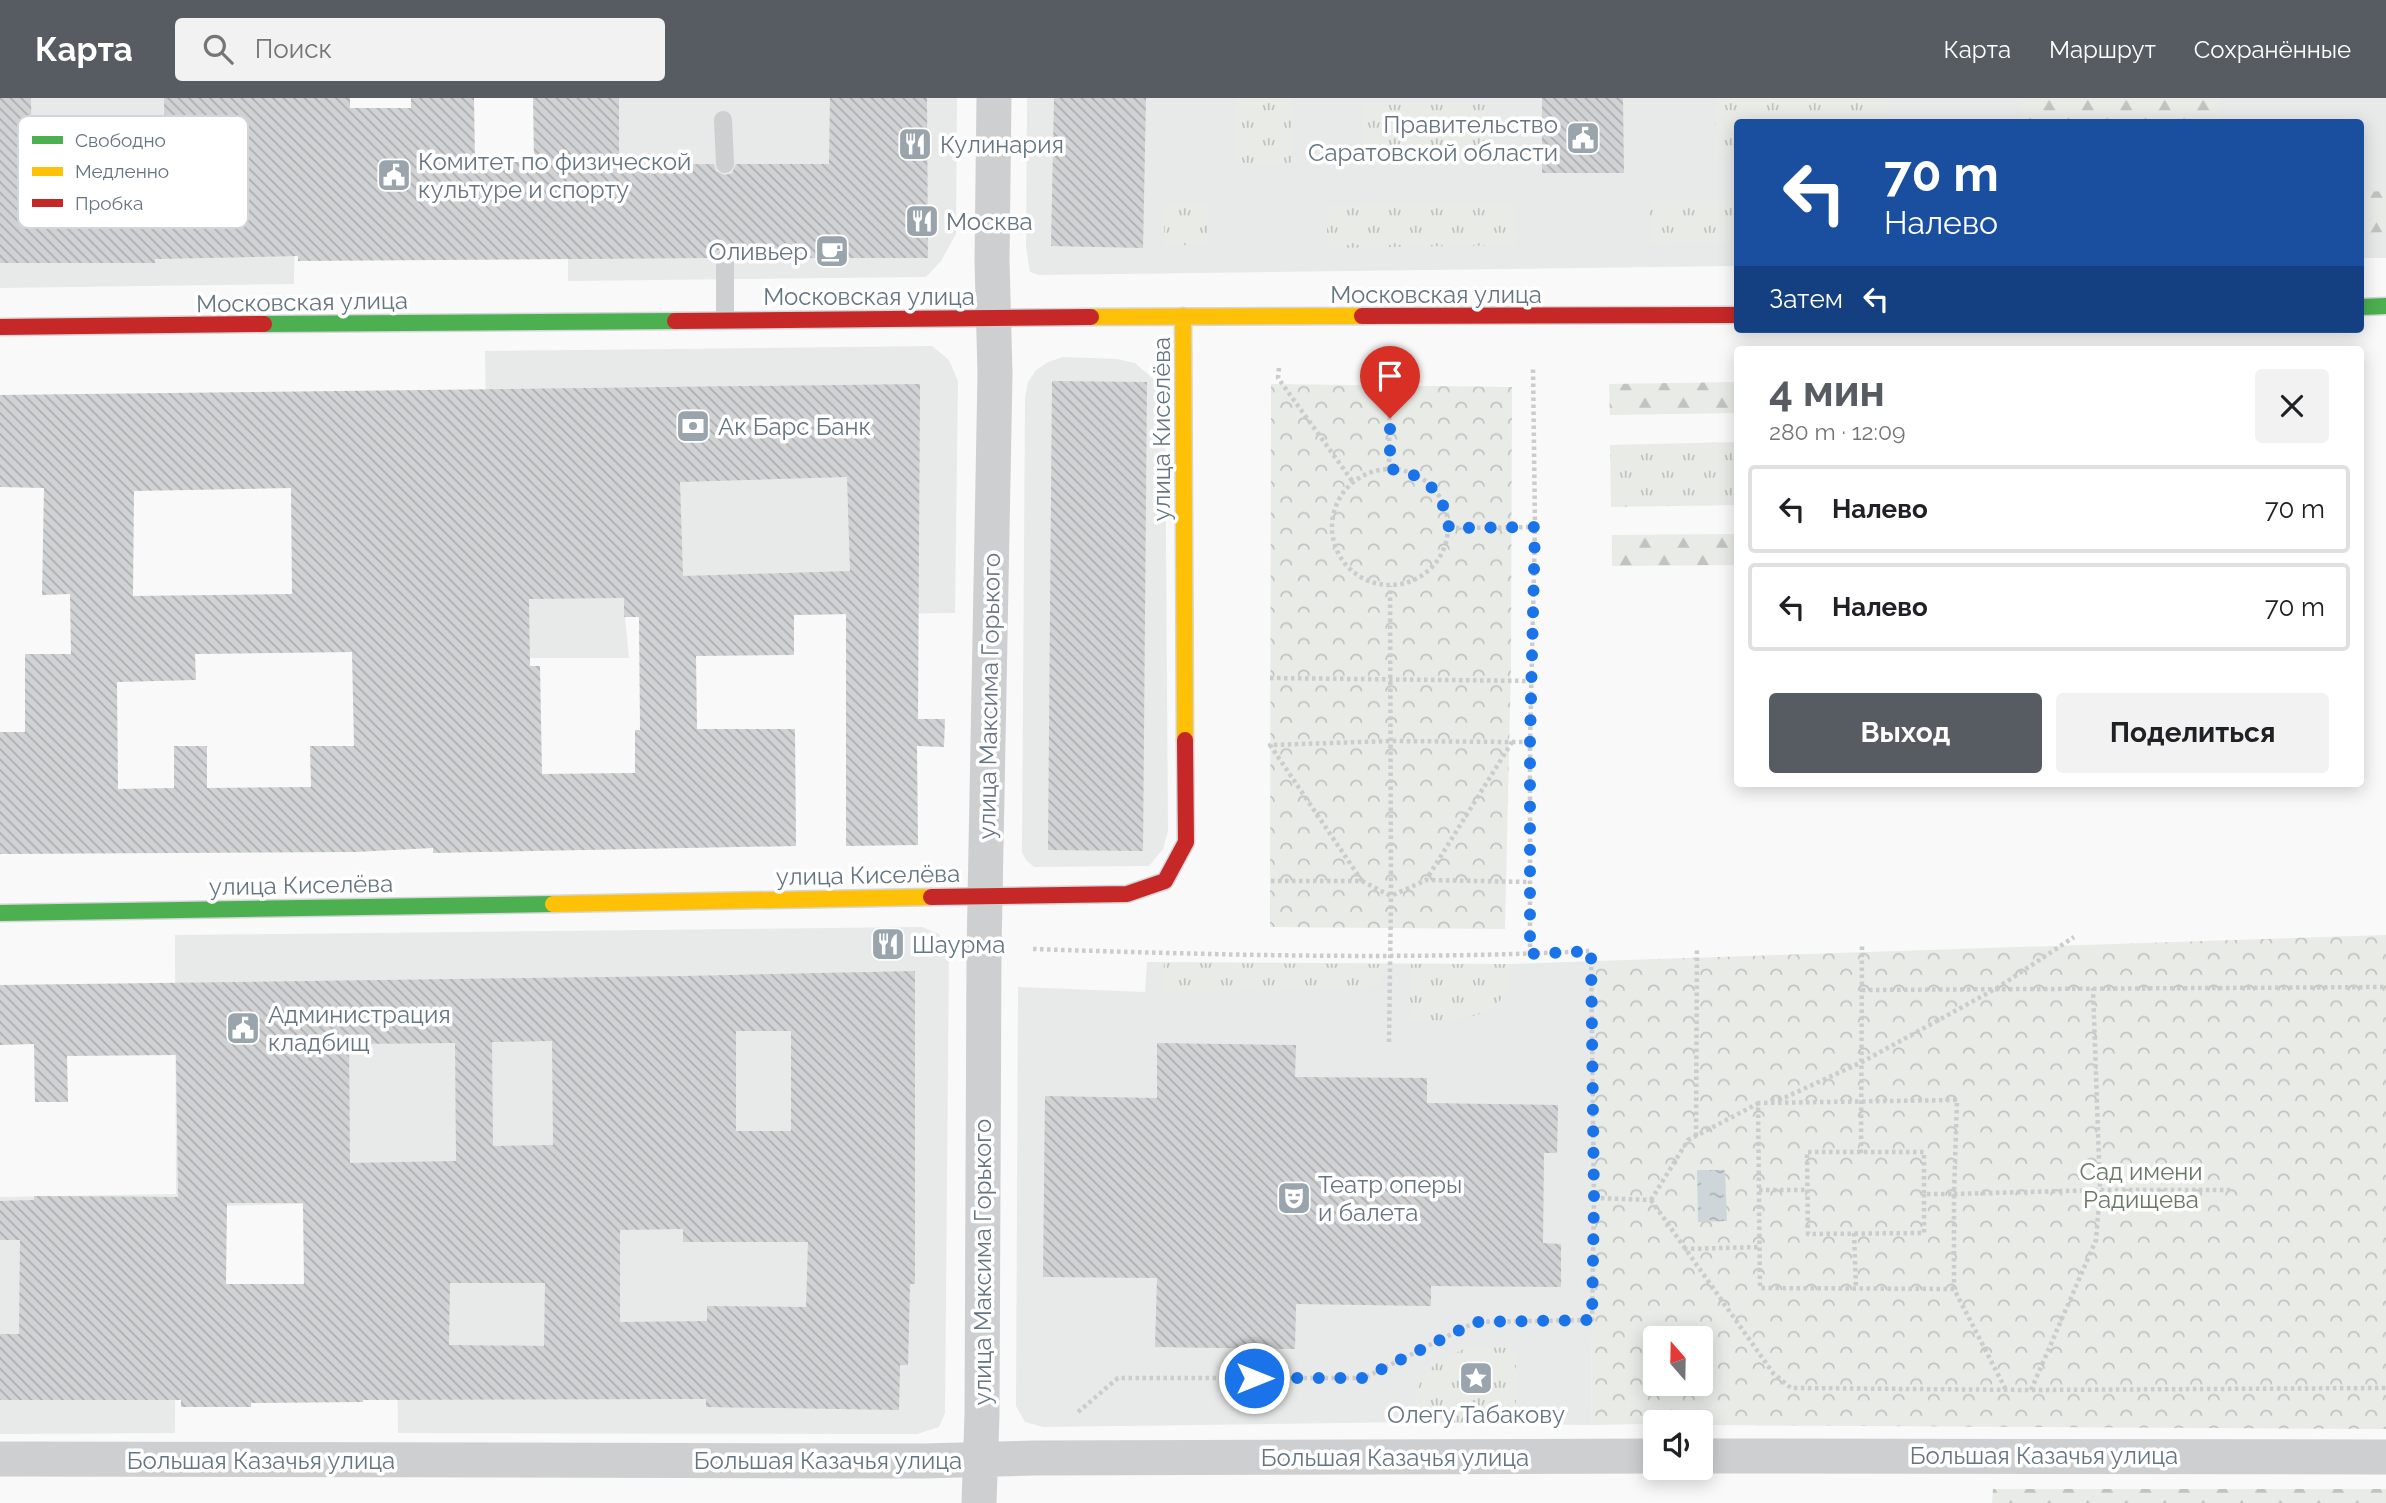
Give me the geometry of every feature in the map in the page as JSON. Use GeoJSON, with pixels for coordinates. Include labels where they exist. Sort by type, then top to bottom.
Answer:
{"type":"FeatureCollection","features":[{"type":"Feature","properties":{"kind":"main road"},"geometry":{"type":"LineString","coordinates":[[2364,307],[2386,306]]}},
{"type":"Feature","properties":{"kind":"main road","name":"Московская улица"},"geometry":{"type":"LineString","coordinates":[[0,327],[1183,316],[1734,315]]}},
{"type":"Feature","properties":{"kind":"main road","name":"улица Киселёва"},"geometry":{"type":"LineString","coordinates":[[0,914],[1127,894],[1165,881],[1186,842],[1183,316]]}},
{"type":"Feature","properties":{"kind":"street","name":"улица Максима Горького"},"geometry":{"type":"LineString","coordinates":[[979,1503],[985,896],[995,374],[994,98]]}},
{"type":"Feature","properties":{"kind":"street","name":"Большая Казачья улица"},"geometry":{"type":"LineString","coordinates":[[1713,1455],[2386,1457]]}},
{"type":"Feature","properties":{"kind":"street","name":"Большая Казачья улица"},"geometry":{"type":"LineString","coordinates":[[0,1459],[980,1460],[1643,1456]]}},
{"type":"Feature","properties":{"kind":"lane"},"geometry":{"type":"LineString","coordinates":[[723,120],[725,164]]}},
{"type":"Feature","properties":{"kind":"lane"},"geometry":{"type":"LineString","coordinates":[[724,320],[725,258]]}},
{"type":"Feature","properties":{"kind":"path"},"geometry":{"type":"LineString","coordinates":[[1279,368],[1278,378],[1353,482]]}},
{"type":"Feature","properties":{"kind":"path"},"geometry":{"type":"LineString","coordinates":[[1390,368],[1390,469]]}},
{"type":"Feature","properties":{"kind":"path"},"geometry":{"type":"LineString","coordinates":[[1530,954],[1530,742],[1535,527],[1533,368]]}},
{"type":"Feature","properties":{"kind":"path"},"geometry":{"type":"LineString","coordinates":[[1390,469],[1408,471],[1424,480],[1437,493],[1446,509],[1449,528],[1446,546],[1425,575],[1408,583],[1390,586],[1372,583],[1356,576],[1343,563],[1331,530],[1333,511],[1341,495],[1353,482],[1370,472],[1390,469]]}},
{"type":"Feature","properties":{"kind":"path"},"geometry":{"type":"LineString","coordinates":[[1449,528],[1535,527]]}},
{"type":"Feature","properties":{"kind":"path"},"geometry":{"type":"LineString","coordinates":[[1389,1042],[1390,586]]}},
{"type":"Feature","properties":{"kind":"path"},"geometry":{"type":"LineString","coordinates":[[1270,678],[1532,681]]}},
{"type":"Feature","properties":{"kind":"path"},"geometry":{"type":"LineString","coordinates":[[1362,881],[1270,745],[1391,741],[1530,742]]}},
{"type":"Feature","properties":{"kind":"path"},"geometry":{"type":"LineString","coordinates":[[1426,880],[1512,742]]}},
{"type":"Feature","properties":{"kind":"path"},"geometry":{"type":"LineString","coordinates":[[1270,881],[1362,881],[1391,895],[1426,880],[1530,882]]}},
{"type":"Feature","properties":{"kind":"path"},"geometry":{"type":"LineString","coordinates":[[1651,1200],[1688,1140],[1758,1103],[1786,1097],[1862,1062],[1997,988],[2074,937]]}},
{"type":"Feature","properties":{"kind":"path"},"geometry":{"type":"LineString","coordinates":[[1861,1153],[1862,945]]}},
{"type":"Feature","properties":{"kind":"path"},"geometry":{"type":"LineString","coordinates":[[1696,1136],[1697,948]]}},
{"type":"Feature","properties":{"kind":"path"},"geometry":{"type":"LineString","coordinates":[[1034,949],[1269,957],[1591,951],[1594,1198],[1592,1320],[1476,1322],[1364,1378],[1118,1378],[1078,1412]]}},
{"type":"Feature","properties":{"kind":"path"},"geometry":{"type":"LineString","coordinates":[[1862,990],[2386,987]]}},
{"type":"Feature","properties":{"kind":"path"},"geometry":{"type":"LineString","coordinates":[[2032,1390],[2096,1240],[2100,1190],[2093,988]]}},
{"type":"Feature","properties":{"kind":"path"},"geometry":{"type":"LineString","coordinates":[[1758,1103],[1957,1100],[1954,1289],[2006,1390]]}},
{"type":"Feature","properties":{"kind":"path"},"geometry":{"type":"LineString","coordinates":[[1758,1103],[1760,1288],[1954,1289]]}},
{"type":"Feature","properties":{"kind":"path"},"geometry":{"type":"LineString","coordinates":[[1807,1152],[1861,1153],[1924,1152],[1924,1233],[1808,1234],[1807,1152]]}},
{"type":"Feature","properties":{"kind":"path"},"geometry":{"type":"LineString","coordinates":[[1759,1190],[1808,1190]]}},
{"type":"Feature","properties":{"kind":"path"},"geometry":{"type":"LineString","coordinates":[[1924,1194],[2230,1190]]}},
{"type":"Feature","properties":{"kind":"path"},"geometry":{"type":"LineString","coordinates":[[1594,1198],[1651,1200]]}},
{"type":"Feature","properties":{"kind":"path"},"geometry":{"type":"LineString","coordinates":[[1651,1200],[1773,1373],[1791,1388],[2386,1388]]}},
{"type":"Feature","properties":{"kind":"path"},"geometry":{"type":"LineString","coordinates":[[1854,1233],[1856,1288]]}},
{"type":"Feature","properties":{"kind":"path"},"geometry":{"type":"LineString","coordinates":[[1685,1248],[1759,1247]]}},
{"type":"Feature","properties":{"kind":"shaded area"},"geometry":{"type":"Polygon","coordinates":[[[0,98],[296,98],[294,284],[0,288],[0,98]]]}},
{"type":"Feature","properties":{"kind":"shaded area"},"geometry":{"type":"Polygon","coordinates":[[[568,98],[957,98],[956,234],[941,261],[926,277],[568,281],[568,98]]]}},
{"type":"Feature","properties":{"kind":"shaded area"},"geometry":{"type":"Polygon","coordinates":[[[1027,98],[2386,98],[2386,258],[2364,258],[2364,119],[1734,119],[1734,266],[1039,275],[1030,272],[1026,247],[1027,98]]]}},
{"type":"Feature","properties":{"kind":"shaded area"},"geometry":{"type":"Polygon","coordinates":[[[932,346],[949,360],[958,381],[955,613],[625,617],[629,658],[490,658],[485,351],[932,346]]]}},
{"type":"Feature","properties":{"kind":"shaded area"},"geometry":{"type":"Polygon","coordinates":[[[1063,357],[1117,359],[1135,363],[1157,382],[1165,396],[1168,831],[1163,849],[1149,866],[1034,867],[1022,852],[1025,397],[1028,382],[1036,370],[1063,357]]]}},
{"type":"Feature","properties":{"kind":"shaded area"},"geometry":{"type":"Polygon","coordinates":[[[922,927],[939,934],[949,951],[945,1413],[939,1427],[917,1434],[398,1433],[396,1205],[297,1204],[176,1207],[175,1433],[0,1434],[0,1197],[176,1194],[175,935],[922,927]]]}},
{"type":"Feature","properties":{"kind":"shaded area"},"geometry":{"type":"Polygon","coordinates":[[[1596,961],[1591,1425],[1412,1422],[1043,1427],[1025,1422],[1016,1406],[1018,987],[1145,992],[1147,962],[1510,964],[1596,961]]]}},
{"type":"Feature","properties":{"kind":"green space"},"geometry":{"type":"Polygon","coordinates":[[[1236,98],[1291,98],[1291,163],[1236,164],[1236,98]]]}},
{"type":"Feature","properties":{"kind":"green space"},"geometry":{"type":"Polygon","coordinates":[[[1715,98],[1888,98],[1889,119],[1734,119],[1734,156],[1716,157],[1715,98]]]}},
{"type":"Feature","properties":{"kind":"green space"},"geometry":{"type":"Polygon","coordinates":[[[2022,98],[2220,98],[2220,119],[2022,119],[2022,98]]]}},
{"type":"Feature","properties":{"kind":"green space"},"geometry":{"type":"Polygon","coordinates":[[[1485,104],[1485,155],[1363,156],[1363,105],[1485,104]]]}},
{"type":"Feature","properties":{"kind":"green space"},"geometry":{"type":"Polygon","coordinates":[[[2386,191],[2386,232],[2364,233],[2364,192],[2386,191]]]}},
{"type":"Feature","properties":{"kind":"green space"},"geometry":{"type":"Polygon","coordinates":[[[1734,200],[1734,242],[1650,243],[1650,201],[1734,200]]]}},
{"type":"Feature","properties":{"kind":"green space"},"geometry":{"type":"Polygon","coordinates":[[[1514,202],[1515,245],[1327,248],[1327,206],[1514,202]]]}},
{"type":"Feature","properties":{"kind":"green space"},"geometry":{"type":"Polygon","coordinates":[[[1164,204],[1208,205],[1207,245],[1164,245],[1164,204]]]}},
{"type":"Feature","properties":{"kind":"green space"},"geometry":{"type":"Polygon","coordinates":[[[1734,382],[1734,413],[1610,415],[1609,384],[1734,382]]]}},
{"type":"Feature","properties":{"kind":"green space"},"geometry":{"type":"Polygon","coordinates":[[[1271,384],[1512,387],[1511,666],[1505,929],[1270,927],[1271,384]]]}},
{"type":"Feature","properties":{"kind":"green space"},"geometry":{"type":"Polygon","coordinates":[[[1734,442],[1734,505],[1611,507],[1610,445],[1734,442]]]}},
{"type":"Feature","properties":{"kind":"green space"},"geometry":{"type":"Polygon","coordinates":[[[1734,534],[1734,565],[1612,566],[1612,535],[1734,534]]]}},
{"type":"Feature","properties":{"kind":"green space","name":"Сад имени Радищева"},"geometry":{"type":"Polygon","coordinates":[[[2386,935],[2386,1429],[1713,1425],[1713,1410],[1643,1410],[1643,1424],[1591,1425],[1596,961],[2386,935]]]}},
{"type":"Feature","properties":{"kind":"green space"},"geometry":{"type":"Polygon","coordinates":[[[1164,963],[1385,964],[1382,979],[1373,987],[1162,993],[1164,963]]]}},
{"type":"Feature","properties":{"kind":"green space"},"geometry":{"type":"Polygon","coordinates":[[[1411,964],[1510,964],[1508,986],[1502,999],[1480,1014],[1451,1020],[1409,1021],[1411,964]]]}},
{"type":"Feature","properties":{"kind":"green space"},"geometry":{"type":"Polygon","coordinates":[[[1469,1347],[1516,1348],[1516,1423],[1412,1422],[1417,1393],[1426,1374],[1443,1359],[1469,1347]]]}},
{"type":"Feature","properties":{"kind":"green space"},"geometry":{"type":"Polygon","coordinates":[[[1993,1489],[2386,1489],[2386,1503],[1992,1503],[1993,1489]]]}},
{"type":"Feature","properties":{"kind":"water"},"geometry":{"type":"Polygon","coordinates":[[[1697,1170],[1725,1170],[1727,1221],[1698,1222],[1697,1170]]]}},
{"type":"Feature","properties":{"kind":"building"},"geometry":{"type":"Polygon","coordinates":[[[0,98],[31,98],[31,116],[18,116],[18,228],[248,228],[248,116],[164,116],[164,98],[350,98],[350,108],[411,108],[411,98],[474,98],[475,162],[534,162],[533,98],[619,98],[619,165],[714,164],[716,171],[725,175],[732,173],[736,164],[829,164],[830,98],[927,98],[928,258],[736,258],[731,249],[724,247],[716,252],[714,258],[298,261],[298,256],[155,259],[155,263],[0,263],[0,98]]]}},
{"type":"Feature","properties":{"kind":"building"},"geometry":{"type":"Polygon","coordinates":[[[1054,98],[1146,98],[1143,248],[1051,246],[1054,98]]]}},
{"type":"Feature","properties":{"kind":"building","name":"Правительство Саратовской области"},"geometry":{"type":"Polygon","coordinates":[[[1542,98],[1623,98],[1624,173],[1542,173],[1542,98]]]}},
{"type":"Feature","properties":{"kind":"building"},"geometry":{"type":"Polygon","coordinates":[[[1052,381],[1147,382],[1143,851],[1048,850],[1052,381]]]}},
{"type":"Feature","properties":{"kind":"building"},"geometry":{"type":"Polygon","coordinates":[[[920,384],[918,719],[945,719],[944,747],[917,746],[918,845],[846,846],[846,614],[794,615],[794,655],[696,656],[697,729],[795,729],[796,846],[433,853],[433,848],[355,852],[0,854],[0,732],[25,732],[25,654],[71,654],[70,594],[42,595],[44,488],[0,487],[0,395],[920,384]],[[847,477],[680,482],[683,576],[850,571],[847,477]],[[291,488],[134,491],[133,596],[292,594],[291,488]],[[624,598],[529,599],[530,666],[540,666],[542,774],[635,773],[635,730],[640,730],[639,617],[624,617],[624,598]],[[352,652],[195,654],[196,680],[117,682],[118,789],[174,788],[174,746],[207,746],[207,788],[311,787],[310,746],[354,746],[352,652]]]}},
{"type":"Feature","properties":{"kind":"building"},"geometry":{"type":"Polygon","coordinates":[[[915,971],[915,1284],[910,1284],[908,1365],[900,1365],[899,1410],[706,1407],[706,1399],[363,1400],[251,1403],[251,1407],[181,1407],[181,1400],[0,1400],[0,1334],[19,1334],[20,1240],[0,1240],[0,1201],[34,1200],[34,1196],[178,1197],[176,1055],[67,1056],[68,1102],[35,1102],[34,1044],[0,1045],[0,985],[915,971]],[[736,1031],[736,1131],[791,1131],[791,1031],[736,1031]],[[552,1041],[492,1042],[493,1146],[553,1145],[552,1041]],[[455,1043],[349,1044],[350,1163],[456,1161],[455,1043]],[[227,1203],[226,1284],[304,1284],[303,1203],[227,1203]],[[683,1229],[620,1230],[620,1322],[707,1321],[707,1306],[806,1307],[808,1242],[683,1242],[683,1229]],[[450,1283],[449,1345],[544,1346],[545,1283],[450,1283]]]}},
{"type":"Feature","properties":{"kind":"building","name":"Театр оперы и балета"},"geometry":{"type":"Polygon","coordinates":[[[1157,1043],[1296,1045],[1295,1077],[1427,1078],[1427,1103],[1558,1105],[1557,1153],[1544,1153],[1543,1243],[1561,1244],[1561,1287],[1431,1286],[1431,1306],[1296,1304],[1295,1349],[1155,1347],[1157,1278],[1043,1277],[1045,1096],[1157,1098],[1157,1043]]]}},
{"type":"Feature","properties":{"kind":"traffic: fast"},"geometry":{"type":"LineString","coordinates":[[2364,307],[2386,306]]}},
{"type":"Feature","properties":{"kind":"traffic: fast"},"geometry":{"type":"LineString","coordinates":[[264,324],[675,321]]}},
{"type":"Feature","properties":{"kind":"traffic: fast"},"geometry":{"type":"LineString","coordinates":[[0,913],[553,904]]}},
{"type":"Feature","properties":{"kind":"traffic: slow"},"geometry":{"type":"LineString","coordinates":[[1183,316],[1185,740]]}},
{"type":"Feature","properties":{"kind":"traffic: slow"},"geometry":{"type":"LineString","coordinates":[[1091,317],[1362,316]]}},
{"type":"Feature","properties":{"kind":"traffic: slow"},"geometry":{"type":"LineString","coordinates":[[553,904],[931,897]]}},
{"type":"Feature","properties":{"kind":"traffic: jam"},"geometry":{"type":"LineString","coordinates":[[1362,316],[1734,315]]}},
{"type":"Feature","properties":{"kind":"traffic: jam"},"geometry":{"type":"LineString","coordinates":[[675,321],[1091,317]]}},
{"type":"Feature","properties":{"kind":"traffic: jam"},"geometry":{"type":"LineString","coordinates":[[0,327],[264,324]]}},
{"type":"Feature","properties":{"kind":"traffic: jam"},"geometry":{"type":"LineString","coordinates":[[931,897],[1127,894],[1165,881],[1186,842],[1185,740]]}},
{"type":"Feature","properties":{"kind":"place","name":"Правительство Саратовской области"},"geometry":{"type":"Point","coordinates":[1583,138]}},
{"type":"Feature","properties":{"kind":"place","name":"Кулинария"},"geometry":{"type":"Point","coordinates":[915,144]}},
{"type":"Feature","properties":{"kind":"place","name":"Комитет по физической культуре и спорту"},"geometry":{"type":"Point","coordinates":[394,175]}},
{"type":"Feature","properties":{"kind":"place","name":"Москва"},"geometry":{"type":"Point","coordinates":[922,221]}},
{"type":"Feature","properties":{"kind":"place","name":"Оливьер"},"geometry":{"type":"Point","coordinates":[832,251]}},
{"type":"Feature","properties":{"kind":"place","name":"Ак Барс Банк"},"geometry":{"type":"Point","coordinates":[693,426]}},
{"type":"Feature","properties":{"kind":"place","name":"Шаурма"},"geometry":{"type":"Point","coordinates":[888,944]}},
{"type":"Feature","properties":{"kind":"place","name":"Администрация кладбищ"},"geometry":{"type":"Point","coordinates":[243,1028]}},
{"type":"Feature","properties":{"kind":"place","name":"Театр оперы и балета"},"geometry":{"type":"Point","coordinates":[1294,1198]}},
{"type":"Feature","properties":{"kind":"place","name":"Олегу Табакову"},"geometry":{"type":"Point","coordinates":[1476,1378]}},
{"type":"Feature","properties":{"kind":"route"},"geometry":{"type":"LineString","coordinates":[[1254,1378],[1364,1378],[1476,1322],[1592,1320],[1594,1198],[1591,951],[1530,954],[1530,742],[1535,527],[1449,528],[1446,509],[1437,493],[1424,480],[1408,471],[1390,469],[1390,418]]}}]}
